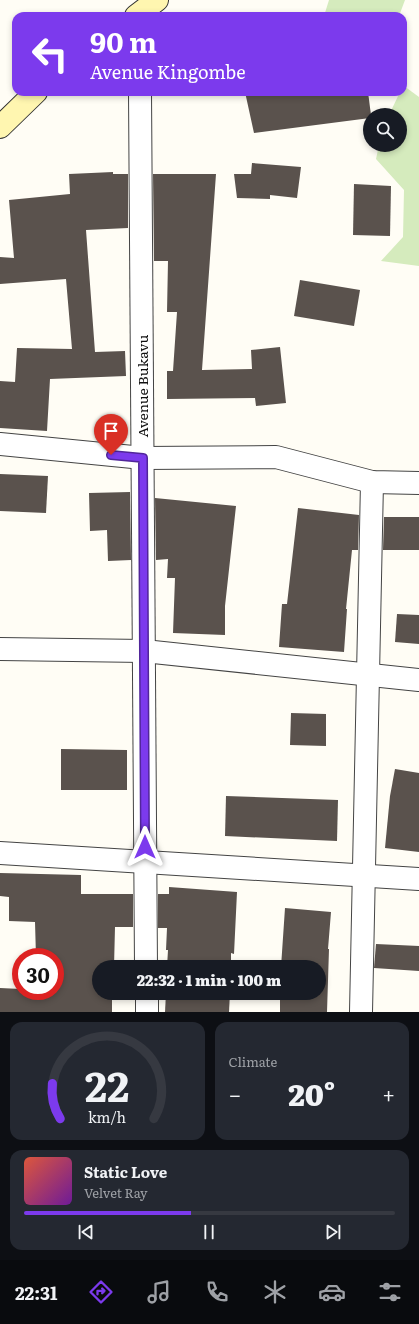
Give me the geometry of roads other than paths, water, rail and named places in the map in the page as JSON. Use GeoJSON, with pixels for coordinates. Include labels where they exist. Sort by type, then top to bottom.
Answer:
{"type":"FeatureCollection","features":[{"type":"Feature","properties":{"kind":"street"},"geometry":{"type":"LineString","coordinates":[[139,11],[157,0]]}},
{"type":"Feature","properties":{"kind":"street"},"geometry":{"type":"LineString","coordinates":[[0,127],[32,96]]}},
{"type":"Feature","properties":{"kind":"street","name":"Avenue Bukavu"},"geometry":{"type":"LineString","coordinates":[[140,96],[146,960]]}},
{"type":"Feature","properties":{"kind":"street"},"geometry":{"type":"LineString","coordinates":[[0,444],[143,458],[276,457],[372,482],[419,483]]}},
{"type":"Feature","properties":{"kind":"street"},"geometry":{"type":"LineString","coordinates":[[361,1012],[372,482]]}},
{"type":"Feature","properties":{"kind":"street"},"geometry":{"type":"LineString","coordinates":[[0,648],[144,651],[419,680]]}},
{"type":"Feature","properties":{"kind":"street"},"geometry":{"type":"LineString","coordinates":[[0,853],[419,879]]}},
{"type":"Feature","properties":{"kind":"street"},"geometry":{"type":"LineString","coordinates":[[147,1000],[147,1012]]}}]}
